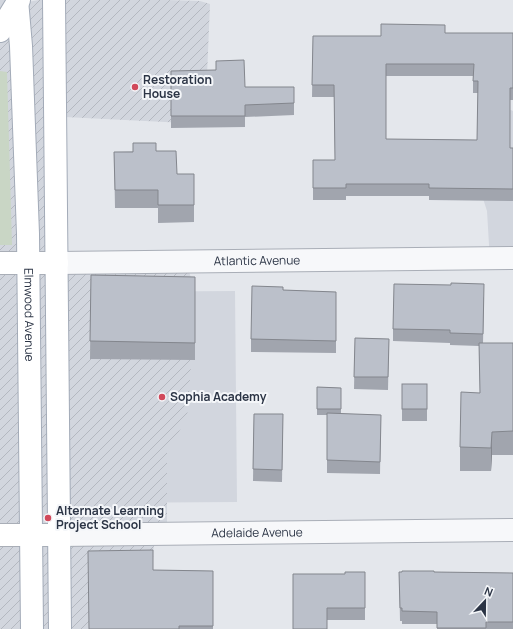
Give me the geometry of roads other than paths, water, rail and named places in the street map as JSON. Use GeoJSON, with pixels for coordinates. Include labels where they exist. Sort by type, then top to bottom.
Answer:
{"type":"FeatureCollection","features":[{"type":"Feature","properties":{"kind":"main road"},"geometry":{"type":"LineString","coordinates":[[54,0],[60,629]]}},
{"type":"Feature","properties":{"kind":"main road"},"geometry":{"type":"LineString","coordinates":[[0,31],[18,1]]}},
{"type":"Feature","properties":{"kind":"main road","name":"Elmwood Avenue"},"geometry":{"type":"LineString","coordinates":[[18,1],[21,46],[28,263],[32,629]]}},
{"type":"Feature","properties":{"kind":"main road","name":"Atlantic Avenue"},"geometry":{"type":"LineString","coordinates":[[0,264],[57,263]]}},
{"type":"Feature","properties":{"kind":"main road","name":"Adelaide Avenue"},"geometry":{"type":"LineString","coordinates":[[0,535],[59,535]]}},
{"type":"Feature","properties":{"kind":"street","name":"Atlantic Avenue"},"geometry":{"type":"LineString","coordinates":[[57,263],[513,258]]}},
{"type":"Feature","properties":{"kind":"street","name":"Adelaide Avenue"},"geometry":{"type":"LineString","coordinates":[[59,535],[513,530]]}},
{"type":"Feature","properties":{"kind":"place","name":"Restoration House"},"geometry":{"type":"Point","coordinates":[135,87]}},
{"type":"Feature","properties":{"kind":"place","name":"Sophia Academy"},"geometry":{"type":"Point","coordinates":[162,397]}},
{"type":"Feature","properties":{"kind":"place","name":"Alternate Learning Project School"},"geometry":{"type":"Point","coordinates":[48,518]}}]}
